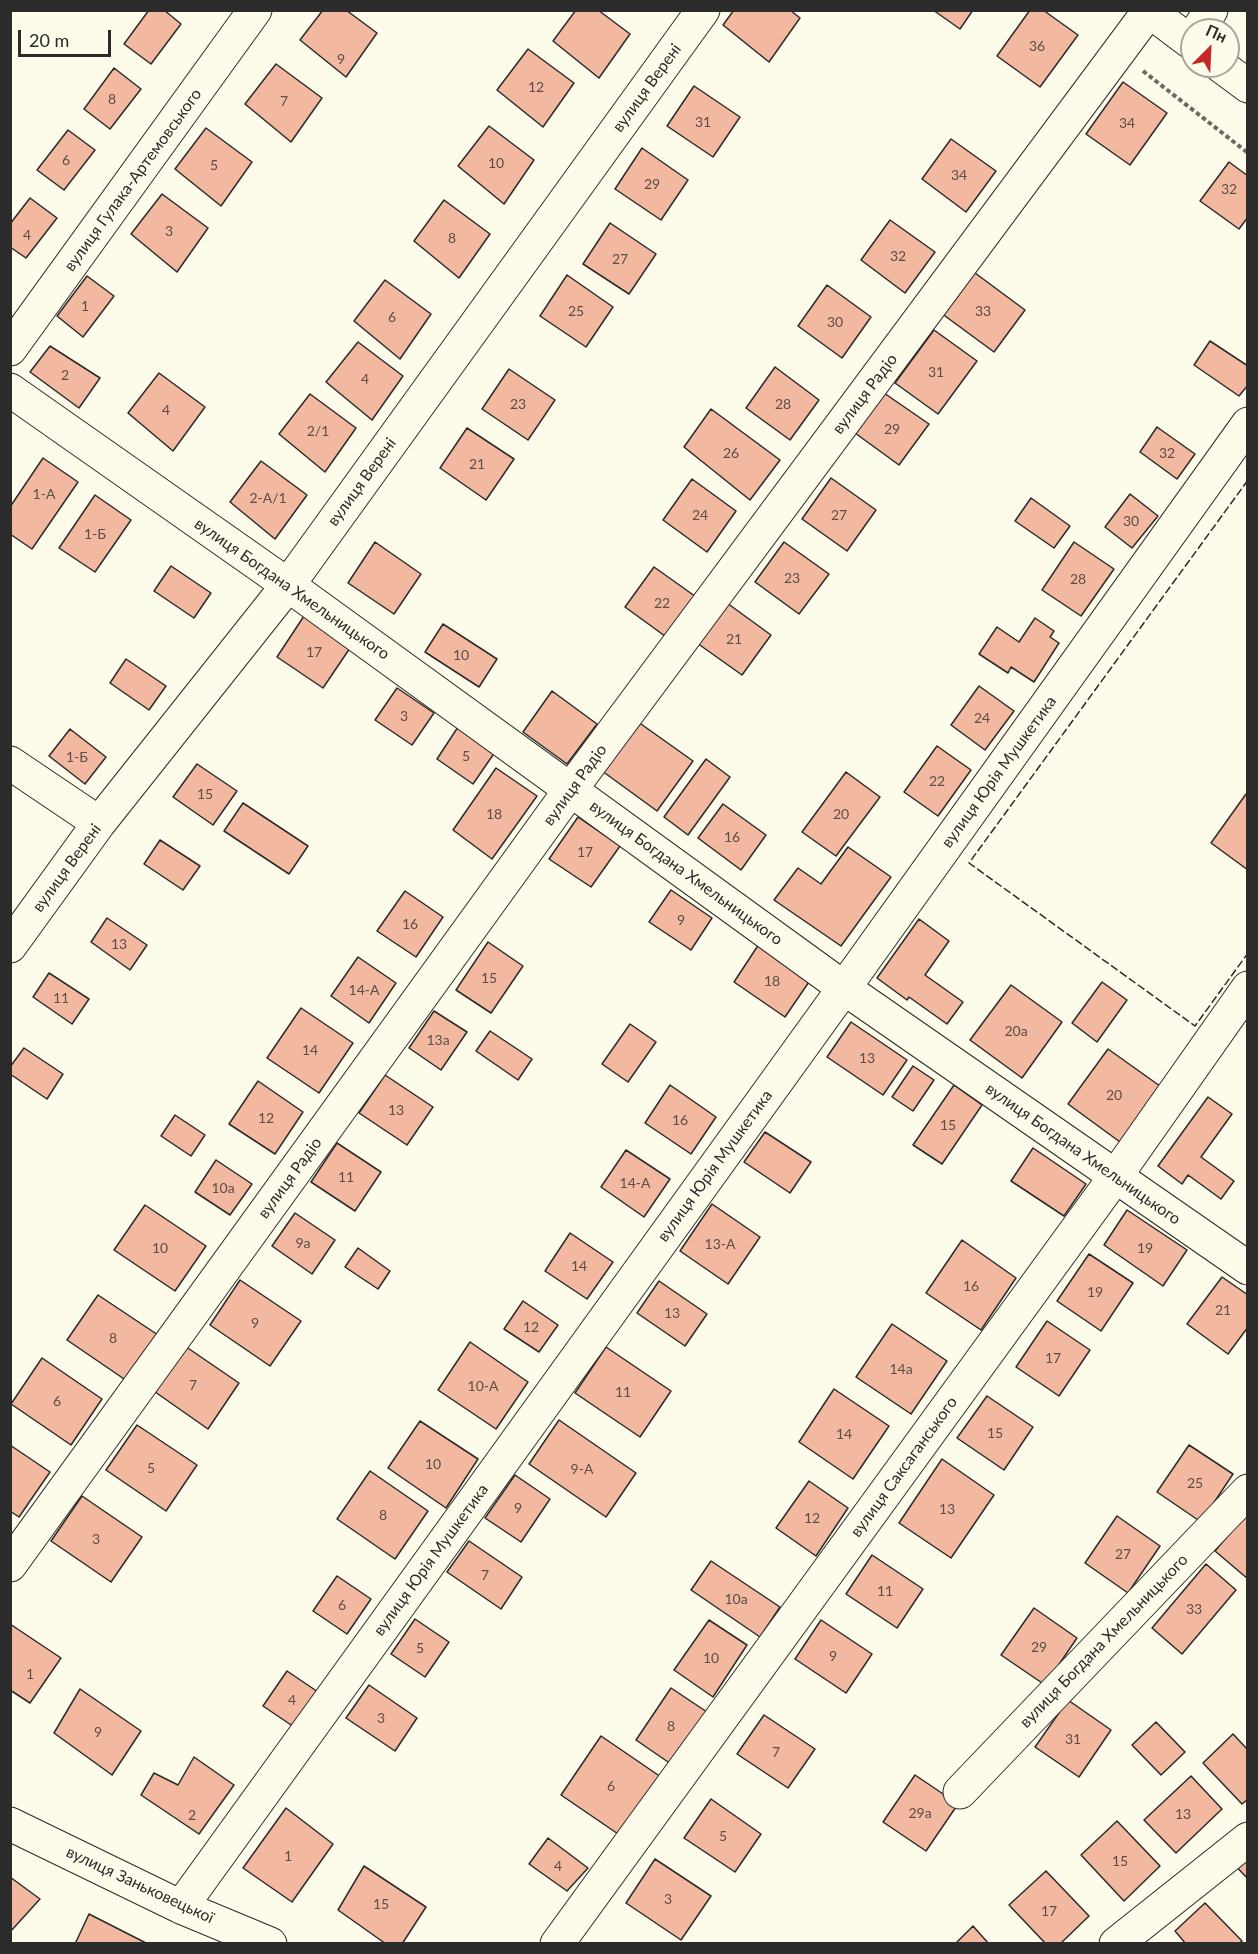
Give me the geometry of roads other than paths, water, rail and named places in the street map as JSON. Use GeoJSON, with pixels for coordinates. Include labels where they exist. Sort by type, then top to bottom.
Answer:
{"type":"FeatureCollection","features":[{"type":"Feature","properties":{"kind":"street","name":"вулиця Гулака-Артемовського"},"geometry":{"type":"LineString","coordinates":[[10,349],[255,10]]}},
{"type":"Feature","properties":{"kind":"street","name":"вулиця Верені"},"geometry":{"type":"LineString","coordinates":[[10,946],[99,823],[288,585],[703,10]]}},
{"type":"Feature","properties":{"kind":"street"},"geometry":{"type":"LineString","coordinates":[[1143,19],[1180,33]]}},
{"type":"Feature","properties":{"kind":"street","name":"вулиця Радіо"},"geometry":{"type":"LineString","coordinates":[[10,1565],[571,789],[1143,19]]}},
{"type":"Feature","properties":{"kind":"street","name":"вулиця Богдана Хмельницького"},"geometry":{"type":"LineString","coordinates":[[10,390],[288,585],[844,988],[1248,1268]]}},
{"type":"Feature","properties":{"kind":"street","name":"вулиця Юрія Мушкетика"},"geometry":{"type":"LineString","coordinates":[[181,1907],[1248,424]]}},
{"type":"Feature","properties":{"kind":"street"},"geometry":{"type":"LineString","coordinates":[[10,763],[99,823]]}},
{"type":"Feature","properties":{"kind":"street","name":"вулиця Саксаганського"},"geometry":{"type":"LineString","coordinates":[[557,1944],[1115,1177],[1248,988]]}},
{"type":"Feature","properties":{"kind":"street","name":"вулиця Богдана Хмельницького"},"geometry":{"type":"LineString","coordinates":[[960,1792],[1248,1491]]}},
{"type":"Feature","properties":{"kind":"street","name":"вулиця Заньковецької"},"geometry":{"type":"LineString","coordinates":[[10,1824],[181,1907],[270,1944]]}},
{"type":"Feature","properties":{"kind":"street"},"geometry":{"type":"LineString","coordinates":[[1116,1944],[1248,1839]]}}]}
